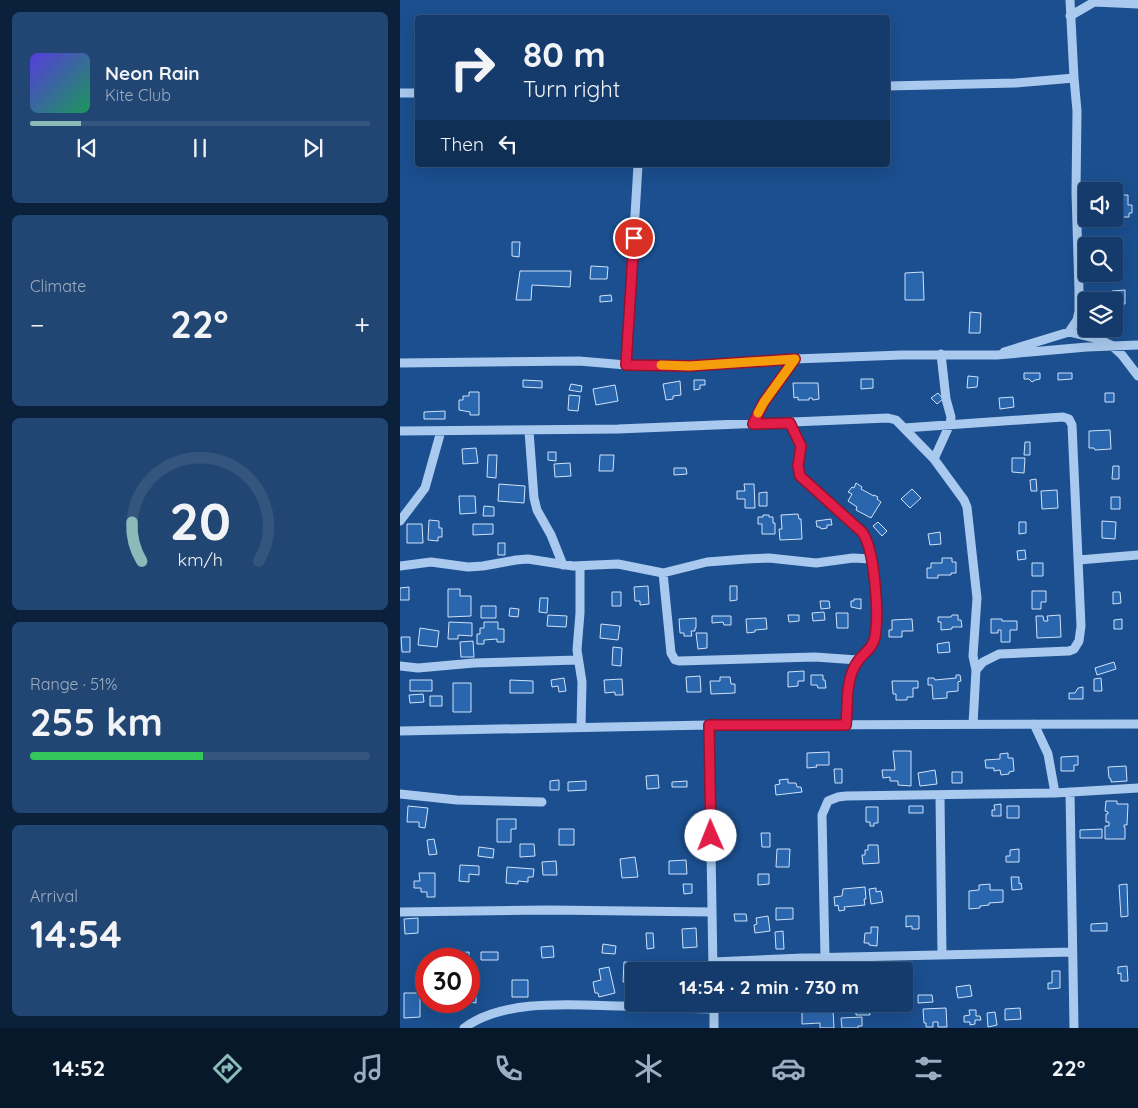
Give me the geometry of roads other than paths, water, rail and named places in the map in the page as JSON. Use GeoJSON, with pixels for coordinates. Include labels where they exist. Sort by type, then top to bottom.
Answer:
{"type":"FeatureCollection","features":[{"type":"Feature","properties":{"kind":"street"},"geometry":{"type":"LineString","coordinates":[[1069,332],[1077,320],[1079,311],[1076,192],[1077,111],[1070,0]]}},
{"type":"Feature","properties":{"kind":"street"},"geometry":{"type":"LineString","coordinates":[[1070,16],[1094,2],[1138,4]]}},
{"type":"Feature","properties":{"kind":"street"},"geometry":{"type":"LineString","coordinates":[[890,86],[1015,83],[1074,78]]}},
{"type":"Feature","properties":{"kind":"street"},"geometry":{"type":"LineString","coordinates":[[400,93],[415,93]]}},
{"type":"Feature","properties":{"kind":"street"},"geometry":{"type":"LineString","coordinates":[[626,365],[638,167]]}},
{"type":"Feature","properties":{"kind":"street"},"geometry":{"type":"LineString","coordinates":[[997,355],[1069,332],[1098,339],[1111,345],[1122,354],[1138,376]]}},
{"type":"Feature","properties":{"kind":"street"},"geometry":{"type":"LineString","coordinates":[[400,363],[579,361],[626,365],[690,366],[795,359],[941,354],[997,355],[1111,345],[1138,345]]}},
{"type":"Feature","properties":{"kind":"street"},"geometry":{"type":"LineString","coordinates":[[934,459],[950,424],[951,417],[946,399],[941,354]]}},
{"type":"Feature","properties":{"kind":"street"},"geometry":{"type":"LineString","coordinates":[[753,424],[764,402],[795,359]]}},
{"type":"Feature","properties":{"kind":"street"},"geometry":{"type":"LineString","coordinates":[[904,428],[1064,417],[1069,419],[1072,425],[1081,626],[1077,646],[1069,650],[999,654],[983,662],[976,670]]}},
{"type":"Feature","properties":{"kind":"street"},"geometry":{"type":"LineString","coordinates":[[400,432],[529,431],[892,418],[934,459],[960,493],[967,507],[977,598],[973,656],[976,670],[973,724]]}},
{"type":"Feature","properties":{"kind":"street"},"geometry":{"type":"LineString","coordinates":[[790,423],[801,446],[798,466],[800,476],[862,532],[868,542],[876,590],[875,637],[866,654],[858,660],[850,685],[846,725]]}},
{"type":"Feature","properties":{"kind":"street"},"geometry":{"type":"LineString","coordinates":[[400,521],[425,488],[441,431]]}},
{"type":"Feature","properties":{"kind":"street"},"geometry":{"type":"LineString","coordinates":[[529,431],[534,498],[537,510],[551,535],[563,565]]}},
{"type":"Feature","properties":{"kind":"street"},"geometry":{"type":"LineString","coordinates":[[1079,560],[1138,555]]}},
{"type":"Feature","properties":{"kind":"street"},"geometry":{"type":"LineString","coordinates":[[400,566],[431,562],[468,567],[528,559],[580,567],[618,564],[663,573],[707,562],[746,559],[769,558],[816,563],[852,558],[871,559]]}},
{"type":"Feature","properties":{"kind":"street"},"geometry":{"type":"LineString","coordinates":[[580,567],[578,660],[582,682],[582,727]]}},
{"type":"Feature","properties":{"kind":"street"},"geometry":{"type":"LineString","coordinates":[[663,573],[671,653],[675,660],[815,657],[858,660]]}},
{"type":"Feature","properties":{"kind":"street"},"geometry":{"type":"LineString","coordinates":[[400,666],[418,668],[474,663],[578,660]]}},
{"type":"Feature","properties":{"kind":"street"},"geometry":{"type":"LineString","coordinates":[[1034,724],[1048,754],[1055,793]]}},
{"type":"Feature","properties":{"kind":"street"},"geometry":{"type":"LineString","coordinates":[[400,731],[709,725],[1138,724]]}},
{"type":"Feature","properties":{"kind":"street"},"geometry":{"type":"LineString","coordinates":[[709,725],[713,962]]}},
{"type":"Feature","properties":{"kind":"street"},"geometry":{"type":"LineString","coordinates":[[825,958],[822,815],[828,801],[846,796],[1055,793],[1138,788]]}},
{"type":"Feature","properties":{"kind":"street"},"geometry":{"type":"LineString","coordinates":[[1070,792],[1074,1028]]}},
{"type":"Feature","properties":{"kind":"street"},"geometry":{"type":"LineString","coordinates":[[400,794],[457,800],[542,802]]}},
{"type":"Feature","properties":{"kind":"street"},"geometry":{"type":"LineString","coordinates":[[940,796],[942,954]]}},
{"type":"Feature","properties":{"kind":"street"},"geometry":{"type":"LineString","coordinates":[[400,912],[548,910],[712,912]]}},
{"type":"Feature","properties":{"kind":"street"},"geometry":{"type":"LineString","coordinates":[[769,962],[942,954],[1072,952]]}},
{"type":"Feature","properties":{"kind":"street"},"geometry":{"type":"LineString","coordinates":[[464,1028],[484,1017],[527,1007],[625,1006]]}},
{"type":"Feature","properties":{"kind":"street"},"geometry":{"type":"LineString","coordinates":[[714,1012],[714,1028]]}}]}
